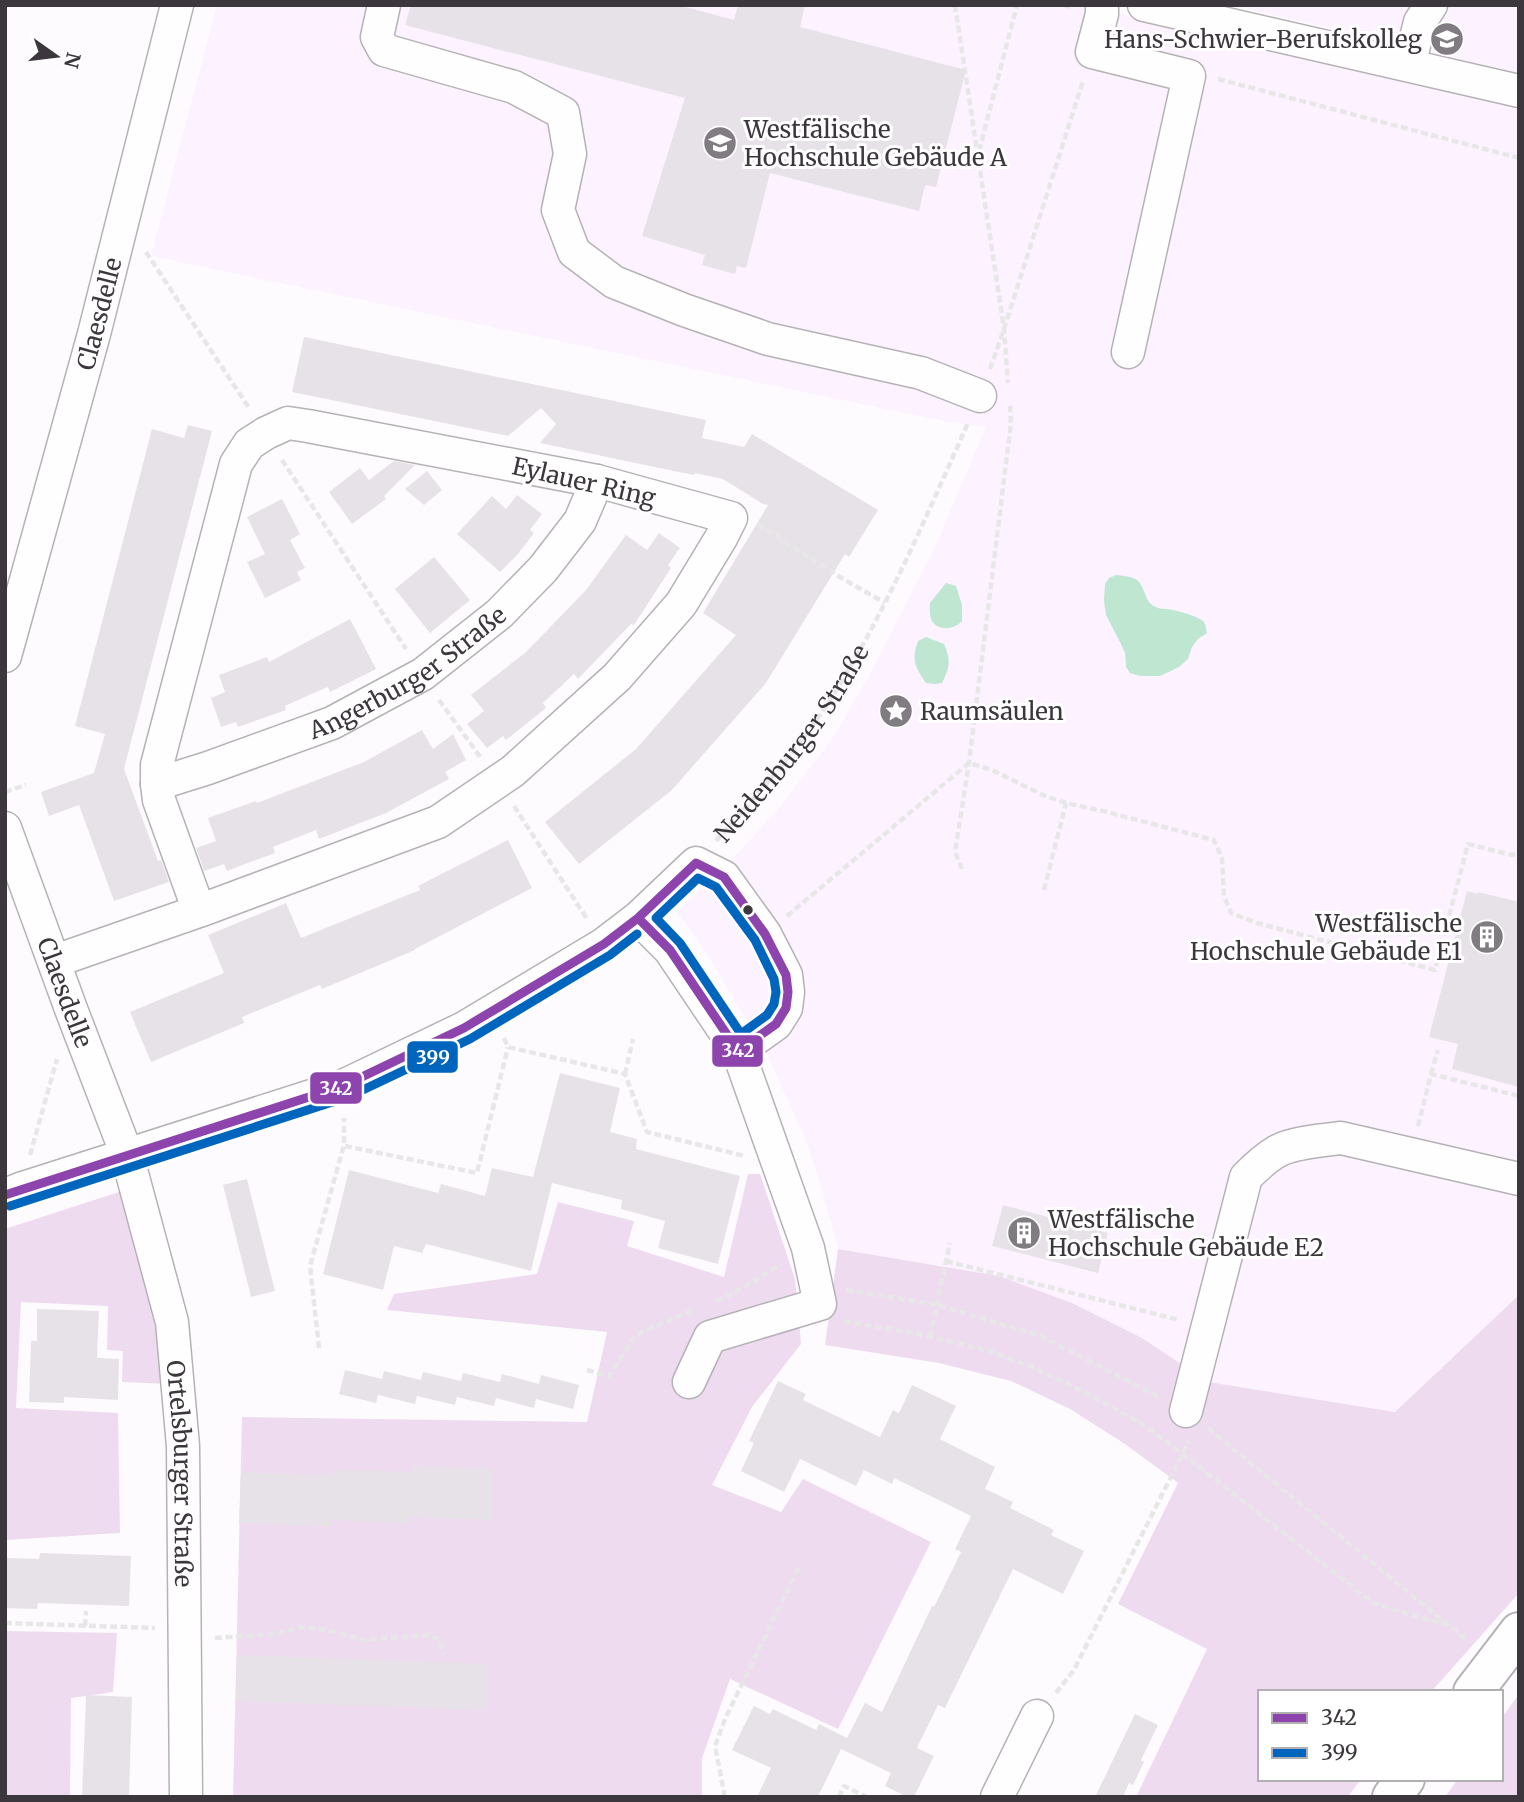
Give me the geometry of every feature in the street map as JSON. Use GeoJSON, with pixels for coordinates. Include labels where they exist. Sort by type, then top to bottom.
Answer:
{"type":"FeatureCollection","features":[{"type":"Feature","properties":{"kind":"main road"},"geometry":{"type":"LineString","coordinates":[[1475,1690],[1519,1632]]}},
{"type":"Feature","properties":{"kind":"main road"},"geometry":{"type":"LineString","coordinates":[[1392,1797],[1404,1781]]}},
{"type":"Feature","properties":{"kind":"street","name":"Claesdelle"},"geometry":{"type":"LineString","coordinates":[[5,656],[10,617],[94,334],[177,5]]}},
{"type":"Feature","properties":{"kind":"street"},"geometry":{"type":"LineString","coordinates":[[384,5],[377,37],[384,50],[514,87],[563,113],[570,154],[558,210],[574,252],[614,282],[768,339],[921,373],[995,396]]}},
{"type":"Feature","properties":{"kind":"street"},"geometry":{"type":"LineString","coordinates":[[1102,5],[1092,52],[1189,76],[1128,352]]}},
{"type":"Feature","properties":{"kind":"street"},"geometry":{"type":"LineString","coordinates":[[1144,5],[1519,91]]}},
{"type":"Feature","properties":{"kind":"street"},"geometry":{"type":"LineString","coordinates":[[1409,65],[1420,22],[1430,5]]}},
{"type":"Feature","properties":{"kind":"street","name":"Eylauer Ring"},"geometry":{"type":"LineString","coordinates":[[199,911],[159,800],[157,765],[236,464],[249,444],[288,424],[298,425],[597,481],[731,518]]}},
{"type":"Feature","properties":{"kind":"street","name":"Angerburger Straße"},"geometry":{"type":"LineString","coordinates":[[157,784],[332,723],[423,674],[499,614],[543,569],[580,521],[597,481]]}},
{"type":"Feature","properties":{"kind":"street"},"geometry":{"type":"LineString","coordinates":[[55,961],[199,911],[438,822],[513,771],[617,677],[681,604],[731,518]]}},
{"type":"Feature","properties":{"kind":"street","name":"Claesdelle"},"geometry":{"type":"LineString","coordinates":[[5,828],[127,1155]]}},
{"type":"Feature","properties":{"kind":"street"},"geometry":{"type":"LineString","coordinates":[[696,863],[724,877],[765,934],[786,975],[786,1008],[776,1024],[738,1051]]}},
{"type":"Feature","properties":{"kind":"street","name":"Neidenburger Straße"},"geometry":{"type":"LineString","coordinates":[[13,1192],[343,1086],[464,1028],[604,944],[638,918],[696,863]]}},
{"type":"Feature","properties":{"kind":"street"},"geometry":{"type":"LineString","coordinates":[[638,918],[670,950],[738,1051],[808,1248],[819,1294],[710,1337],[689,1382]]}},
{"type":"Feature","properties":{"kind":"street"},"geometry":{"type":"LineString","coordinates":[[1193,1417],[1208,1327],[1246,1177],[1278,1150],[1318,1140],[1341,1138],[1519,1179]]}},
{"type":"Feature","properties":{"kind":"street","name":"Ortelsburger Straße"},"geometry":{"type":"LineString","coordinates":[[127,1155],[172,1322],[183,1446],[186,1797]]}},
{"type":"Feature","properties":{"kind":"street"},"geometry":{"type":"LineString","coordinates":[[997,1797],[1037,1716]]}},
{"type":"Feature","properties":{"kind":"path"},"geometry":{"type":"LineString","coordinates":[[955,5],[1004,329],[1008,383]]}},
{"type":"Feature","properties":{"kind":"path"},"geometry":{"type":"LineString","coordinates":[[978,155],[1017,5]]}},
{"type":"Feature","properties":{"kind":"path","name":"Neidenburger Straße"},"geometry":{"type":"LineString","coordinates":[[696,863],[768,783],[829,701],[885,603],[995,396],[1004,329],[1092,52]]}},
{"type":"Feature","properties":{"kind":"path"},"geometry":{"type":"LineString","coordinates":[[1189,76],[1206,76],[1519,158]]}},
{"type":"Feature","properties":{"kind":"path"},"geometry":{"type":"LineString","coordinates":[[124,220],[434,693],[498,781],[604,944]]}},
{"type":"Feature","properties":{"kind":"path"},"geometry":{"type":"LineString","coordinates":[[962,869],[955,852],[969,763],[1011,424],[995,396]]}},
{"type":"Feature","properties":{"kind":"path"},"geometry":{"type":"LineString","coordinates":[[731,518],[760,524],[885,603]]}},
{"type":"Feature","properties":{"kind":"path"},"geometry":{"type":"LineString","coordinates":[[969,763],[992,770],[1066,803],[1214,840],[1222,858],[1224,896],[1231,913],[1256,923],[1435,970],[1468,844],[1512,855],[1519,853]]}},
{"type":"Feature","properties":{"kind":"path"},"geometry":{"type":"LineString","coordinates":[[765,934],[969,763]]}},
{"type":"Feature","properties":{"kind":"path"},"geometry":{"type":"LineString","coordinates":[[5,792],[26,785]]}},
{"type":"Feature","properties":{"kind":"path"},"geometry":{"type":"LineString","coordinates":[[1044,890],[1066,803]]}},
{"type":"Feature","properties":{"kind":"path"},"geometry":{"type":"LineString","coordinates":[[13,1192],[71,1009]]}},
{"type":"Feature","properties":{"kind":"path"},"geometry":{"type":"LineString","coordinates":[[344,1146],[477,1173],[508,1047],[495,1010]]}},
{"type":"Feature","properties":{"kind":"path"},"geometry":{"type":"LineString","coordinates":[[633,1039],[625,1074],[647,1132],[779,1164]]}},
{"type":"Feature","properties":{"kind":"path"},"geometry":{"type":"LineString","coordinates":[[508,1047],[625,1074]]}},
{"type":"Feature","properties":{"kind":"path"},"geometry":{"type":"LineString","coordinates":[[1410,1154],[1438,1050]]}},
{"type":"Feature","properties":{"kind":"path"},"geometry":{"type":"LineString","coordinates":[[1431,1074],[1519,1096]]}},
{"type":"Feature","properties":{"kind":"path"},"geometry":{"type":"LineString","coordinates":[[319,1348],[310,1266],[344,1146],[343,1086]]}},
{"type":"Feature","properties":{"kind":"path"},"geometry":{"type":"LineString","coordinates":[[930,1336],[950,1243]]}},
{"type":"Feature","properties":{"kind":"path"},"geometry":{"type":"LineString","coordinates":[[946,1261],[1208,1327]]}},
{"type":"Feature","properties":{"kind":"path"},"geometry":{"type":"LineString","coordinates":[[819,1294],[937,1306],[1041,1336],[1193,1417],[1474,1646]]}},
{"type":"Feature","properties":{"kind":"path"},"geometry":{"type":"LineString","coordinates":[[819,1294],[844,1321],[930,1336],[986,1350],[1030,1366],[1089,1394],[1143,1424],[1373,1603],[1450,1625]]}},
{"type":"Feature","properties":{"kind":"path"},"geometry":{"type":"LineString","coordinates":[[1037,1716],[1074,1670],[1182,1453],[1193,1417]]}},
{"type":"Feature","properties":{"kind":"path"},"geometry":{"type":"LineString","coordinates":[[724,1797],[715,1746],[725,1719],[799,1567]]}},
{"type":"Feature","properties":{"kind":"path"},"geometry":{"type":"LineString","coordinates":[[85,1626],[86,1611]]}},
{"type":"Feature","properties":{"kind":"path"},"geometry":{"type":"LineString","coordinates":[[5,1623],[85,1626],[184,1635],[276,1634],[302,1627],[333,1631],[362,1640],[427,1635],[439,1639],[444,1655]]}},
{"type":"Feature","properties":{"kind":"path"},"geometry":{"type":"LineString","coordinates":[[839,1797],[844,1786],[867,1797]]}},
{"type":"Feature","properties":{"kind":"shaded area"},"geometry":{"type":"Polygon","coordinates":[[[217,5],[1096,5],[1096,8],[1519,104],[1519,1295],[1396,1412],[1208,1382],[1142,1338],[1072,1303],[999,1276],[838,1249],[804,1136],[767,1054],[707,954],[677,912],[738,853],[780,807],[832,739],[869,676],[936,545],[986,427],[948,422],[151,256],[217,5]]]}},
{"type":"Feature","properties":{"kind":"shaded area","name":"Hans-Schwier-Berufskolleg"},"geometry":{"type":"Polygon","coordinates":[[[1231,5],[1519,5],[1519,73],[1231,5]]]}},
{"type":"Feature","properties":{"kind":"shaded area"},"geometry":{"type":"Polygon","coordinates":[[[1116,575],[1137,580],[1152,605],[1187,614],[1204,622],[1207,633],[1198,639],[1188,659],[1179,667],[1160,676],[1130,673],[1126,667],[1125,653],[1106,615],[1104,601],[1105,584],[1109,578],[1116,575]]]}},
{"type":"Feature","properties":{"kind":"shaded area"},"geometry":{"type":"Polygon","coordinates":[[[946,583],[956,586],[962,605],[962,621],[947,628],[935,624],[930,612],[930,603],[946,583]]]}},
{"type":"Feature","properties":{"kind":"shaded area"},"geometry":{"type":"Polygon","coordinates":[[[926,637],[944,644],[949,664],[942,683],[926,683],[917,668],[915,658],[918,641],[926,637]]]}},
{"type":"Feature","properties":{"kind":"shaded area"},"geometry":{"type":"Polygon","coordinates":[[[748,1174],[760,1174],[795,1279],[801,1344],[752,1407],[712,1485],[781,1512],[803,1479],[931,1542],[838,1729],[730,1679],[702,1758],[702,1797],[233,1797],[242,1417],[587,1422],[607,1332],[387,1310],[394,1294],[537,1274],[558,1202],[634,1221],[627,1246],[724,1277],[748,1174]]]}},
{"type":"Feature","properties":{"kind":"shaded area"},"geometry":{"type":"Polygon","coordinates":[[[125,1190],[152,1283],[167,1384],[122,1382],[123,1351],[107,1350],[108,1306],[21,1302],[16,1408],[118,1413],[120,1533],[5,1540],[5,1229],[125,1190]]]}},
{"type":"Feature","properties":{"kind":"shaded area"},"geometry":{"type":"Polygon","coordinates":[[[838,1249],[999,1276],[1072,1303],[1142,1338],[1208,1382],[1395,1412],[1519,1295],[1519,1593],[1433,1690],[1258,1690],[1258,1781],[1360,1781],[1348,1797],[1136,1797],[1207,1649],[1118,1604],[1178,1483],[1125,1444],[1070,1409],[1011,1381],[939,1363],[825,1345],[838,1249]]]}},
{"type":"Feature","properties":{"kind":"shaded area"},"geometry":{"type":"Polygon","coordinates":[[[5,1631],[117,1633],[113,1692],[71,1698],[70,1797],[5,1797],[5,1631]]]}},
{"type":"Feature","properties":{"kind":"shaded area"},"geometry":{"type":"Polygon","coordinates":[[[1519,1694],[1519,1797],[1445,1797],[1457,1781],[1503,1781],[1503,1716],[1519,1694]]]}},
{"type":"Feature","properties":{"kind":"building","name":"Westfälische Hochschule Gebäude A"},"geometry":{"type":"Polygon","coordinates":[[[411,5],[678,5],[734,20],[738,5],[805,5],[800,27],[966,70],[936,187],[925,185],[919,211],[770,173],[746,268],[737,266],[735,274],[702,265],[705,255],[642,236],[685,98],[405,25],[411,5]]]}},
{"type":"Feature","properties":{"kind":"building"},"geometry":{"type":"Polygon","coordinates":[[[304,337],[706,420],[702,438],[744,447],[752,434],[878,510],[849,557],[845,554],[766,683],[672,790],[579,864],[545,822],[636,749],[736,635],[703,613],[768,505],[723,479],[540,443],[556,424],[541,408],[508,436],[292,392],[304,337]]]}},
{"type":"Feature","properties":{"kind":"building"},"geometry":{"type":"Polygon","coordinates":[[[188,425],[212,431],[124,769],[158,861],[161,860],[169,882],[114,901],[79,805],[49,816],[41,792],[94,773],[105,734],[75,726],[152,429],[184,438],[188,425]]]}},
{"type":"Feature","properties":{"kind":"building"},"geometry":{"type":"Polygon","coordinates":[[[394,461],[415,465],[384,496],[386,499],[352,524],[329,492],[360,468],[369,480],[394,461]]]}},
{"type":"Feature","properties":{"kind":"building"},"geometry":{"type":"Polygon","coordinates":[[[427,471],[442,490],[424,505],[405,489],[427,471]]]}},
{"type":"Feature","properties":{"kind":"building"},"geometry":{"type":"Polygon","coordinates":[[[517,495],[542,514],[530,530],[534,533],[500,572],[457,534],[492,496],[506,509],[517,495]]]}},
{"type":"Feature","properties":{"kind":"building"},"geometry":{"type":"Polygon","coordinates":[[[282,499],[300,534],[290,540],[305,568],[297,572],[301,580],[265,598],[247,562],[265,554],[247,517],[282,499]]]}},
{"type":"Feature","properties":{"kind":"building"},"geometry":{"type":"Polygon","coordinates":[[[659,533],[680,548],[668,565],[671,568],[634,625],[631,624],[578,679],[574,674],[543,703],[546,708],[506,740],[503,736],[487,748],[467,724],[484,711],[471,695],[526,652],[586,590],[626,535],[647,550],[659,533]]]}},
{"type":"Feature","properties":{"kind":"building"},"geometry":{"type":"Polygon","coordinates":[[[434,557],[470,600],[430,633],[395,589],[434,557]]]}},
{"type":"Feature","properties":{"kind":"building"},"geometry":{"type":"Polygon","coordinates":[[[350,619],[376,669],[330,692],[328,687],[285,706],[286,710],[238,727],[236,722],[221,727],[211,698],[225,692],[219,675],[267,657],[269,662],[350,619]]]}},
{"type":"Feature","properties":{"kind":"building"},"geometry":{"type":"Polygon","coordinates":[[[422,730],[433,749],[453,734],[466,760],[445,772],[449,779],[386,813],[319,839],[316,830],[273,847],[275,853],[227,871],[224,864],[204,871],[196,848],[216,841],[208,818],[256,801],[257,803],[364,762],[422,730]]]}},
{"type":"Feature","properties":{"kind":"building"},"geometry":{"type":"Polygon","coordinates":[[[508,840],[532,888],[415,950],[322,989],[320,985],[242,1017],[244,1023],[151,1062],[130,1012],[224,973],[208,935],[286,903],[301,938],[420,890],[418,886],[508,840]]]}},
{"type":"Feature","properties":{"kind":"building","name":"Westfälische Hochschule Gebäude E1"},"geometry":{"type":"Polygon","coordinates":[[[1467,891],[1519,902],[1519,1087],[1452,1069],[1458,1044],[1429,1037],[1467,891]]]}},
{"type":"Feature","properties":{"kind":"building"},"geometry":{"type":"Polygon","coordinates":[[[560,1073],[620,1088],[610,1132],[637,1139],[636,1149],[740,1176],[718,1264],[658,1248],[665,1221],[621,1209],[622,1200],[552,1183],[531,1271],[426,1244],[422,1253],[394,1246],[383,1290],[323,1274],[349,1170],[438,1193],[441,1184],[485,1196],[492,1168],[533,1177],[560,1073]]]}},
{"type":"Feature","properties":{"kind":"building"},"geometry":{"type":"Polygon","coordinates":[[[247,1179],[275,1291],[251,1297],[223,1185],[247,1179]]]}},
{"type":"Feature","properties":{"kind":"building"},"geometry":{"type":"Polygon","coordinates":[[[1003,1205],[1108,1233],[1098,1273],[992,1246],[1003,1205]]]}},
{"type":"Feature","properties":{"kind":"building"},"geometry":{"type":"Polygon","coordinates":[[[37,1309],[99,1311],[97,1358],[119,1359],[118,1400],[64,1397],[64,1403],[29,1402],[31,1341],[37,1341],[37,1309]]]}},
{"type":"Feature","properties":{"kind":"building"},"geometry":{"type":"Polygon","coordinates":[[[345,1370],[382,1379],[384,1371],[421,1380],[423,1372],[461,1381],[463,1373],[500,1382],[502,1374],[539,1384],[541,1375],[579,1385],[573,1409],[536,1399],[534,1408],[496,1398],[494,1406],[457,1397],[455,1405],[417,1396],[415,1404],[378,1395],[376,1403],[339,1394],[345,1370]]]}},
{"type":"Feature","properties":{"kind":"building"},"geometry":{"type":"Polygon","coordinates":[[[778,1381],[806,1394],[803,1400],[880,1437],[893,1410],[899,1413],[912,1385],[956,1406],[940,1439],[995,1467],[985,1489],[1013,1502],[1010,1508],[1054,1530],[1051,1535],[1084,1551],[1063,1594],[1013,1569],[945,1708],[938,1705],[917,1748],[934,1756],[914,1797],[907,1797],[885,1786],[891,1773],[841,1749],[818,1797],[757,1797],[771,1768],[732,1750],[754,1706],[770,1714],[773,1709],[816,1730],[819,1724],[847,1738],[865,1703],[882,1712],[961,1552],[955,1549],[971,1516],[894,1478],[892,1484],[864,1470],[856,1486],[800,1459],[784,1492],[741,1471],[754,1443],[749,1441],[778,1381]]]}},
{"type":"Feature","properties":{"kind":"building"},"geometry":{"type":"Polygon","coordinates":[[[412,1466],[494,1469],[492,1520],[412,1517],[412,1523],[331,1520],[331,1526],[239,1523],[241,1472],[333,1476],[334,1470],[412,1472],[412,1466]]]}},
{"type":"Feature","properties":{"kind":"building"},"geometry":{"type":"Polygon","coordinates":[[[40,1553],[131,1556],[129,1606],[38,1603],[37,1609],[5,1608],[5,1558],[39,1559],[40,1553]]]}},
{"type":"Feature","properties":{"kind":"building"},"geometry":{"type":"Polygon","coordinates":[[[237,1655],[488,1664],[486,1710],[236,1701],[237,1655]]]}},
{"type":"Feature","properties":{"kind":"building"},"geometry":{"type":"Polygon","coordinates":[[[86,1695],[132,1697],[129,1797],[82,1797],[86,1695]]]}},
{"type":"Feature","properties":{"kind":"building"},"geometry":{"type":"Polygon","coordinates":[[[1135,1714],[1158,1725],[1141,1760],[1144,1762],[1133,1785],[1129,1783],[1123,1797],[1095,1797],[1135,1714]]]}},
{"type":"Feature","properties":{"kind":"transit line","name":"342"},"geometry":{"type":"LineString","coordinates":[[696,863],[724,877],[765,934],[786,975],[786,1008],[776,1024],[738,1051],[670,950],[638,918],[696,863]]}},
{"type":"Feature","properties":{"kind":"transit line","name":"399"},"geometry":{"type":"LineString","coordinates":[[698,878],[716,887],[755,940],[774,979],[774,1004],[767,1015],[741,1034],[680,943],[656,918],[698,878]]}},
{"type":"Feature","properties":{"kind":"transit line","name":"342"},"geometry":{"type":"LineString","coordinates":[[5,1195],[343,1086],[464,1028],[604,944],[638,918]]}},
{"type":"Feature","properties":{"kind":"transit line","name":"399"},"geometry":{"type":"LineString","coordinates":[[10,1206],[348,1097],[470,1039],[610,955],[637,934]]}},
{"type":"Feature","properties":{"kind":"place","name":"Hans-Schwier-Berufskolleg"},"geometry":{"type":"Point","coordinates":[1447,39]}},
{"type":"Feature","properties":{"kind":"place","name":"Westfälische Hochschule Gebäude A"},"geometry":{"type":"Point","coordinates":[720,143]}},
{"type":"Feature","properties":{"kind":"place","name":"Raumsäulen"},"geometry":{"type":"Point","coordinates":[896,711]}},
{"type":"Feature","properties":{"kind":"place","name":"Westfälische Hochschule Gebäude E1"},"geometry":{"type":"Point","coordinates":[1487,937]}},
{"type":"Feature","properties":{"kind":"place","name":"Westfälische Hochschule Gebäude E2"},"geometry":{"type":"Point","coordinates":[1024,1233]}}]}
